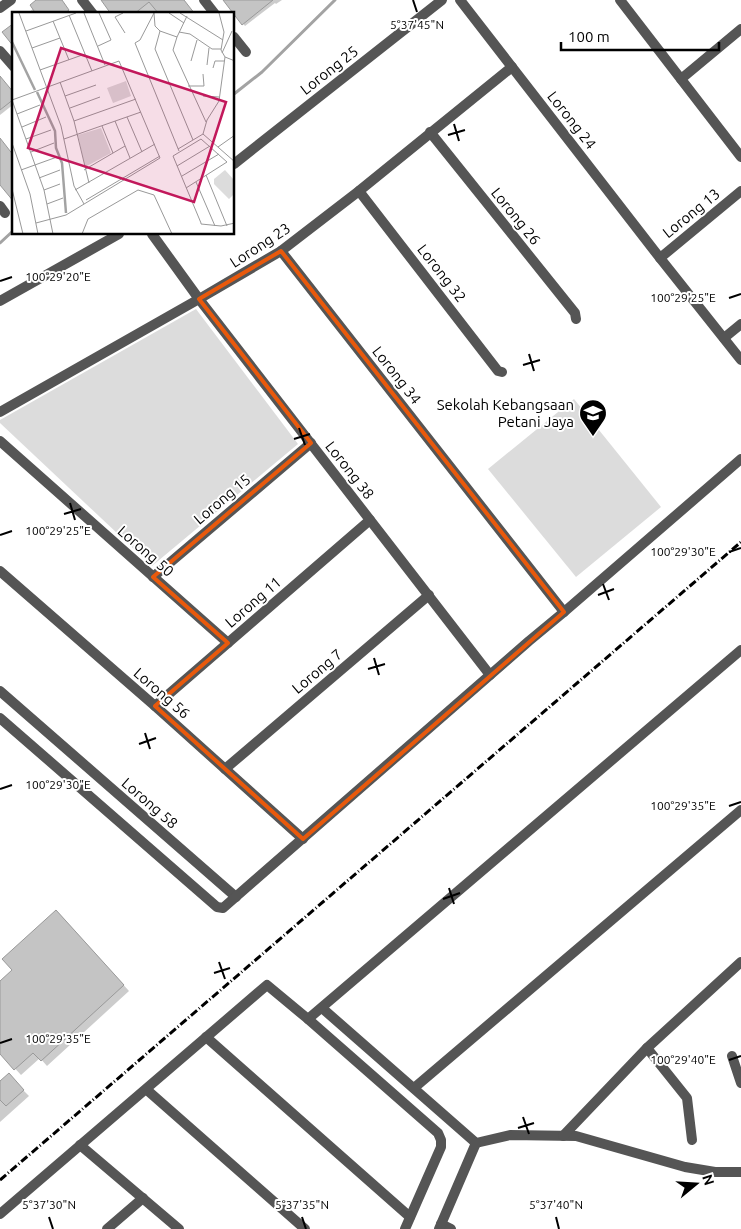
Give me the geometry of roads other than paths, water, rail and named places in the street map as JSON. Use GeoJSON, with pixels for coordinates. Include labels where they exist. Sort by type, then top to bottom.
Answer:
{"type":"FeatureCollection","features":[{"type":"Feature","properties":{"kind":"street"},"geometry":{"type":"LineString","coordinates":[[0,8],[11,0]]}},
{"type":"Feature","properties":{"kind":"street"},"geometry":{"type":"LineString","coordinates":[[82,0],[91,12]]}},
{"type":"Feature","properties":{"kind":"street"},"geometry":{"type":"LineString","coordinates":[[204,0],[213,12]]}},
{"type":"Feature","properties":{"kind":"street","name":"Lorong 25"},"geometry":{"type":"LineString","coordinates":[[235,163],[442,0]]}},
{"type":"Feature","properties":{"kind":"street","name":"Lorong 24"},"geometry":{"type":"LineString","coordinates":[[460,0],[741,360]]}},
{"type":"Feature","properties":{"kind":"street"},"geometry":{"type":"LineString","coordinates":[[620,0],[741,157]]}},
{"type":"Feature","properties":{"kind":"street"},"geometry":{"type":"LineString","coordinates":[[681,79],[741,29]]}},
{"type":"Feature","properties":{"kind":"street"},"geometry":{"type":"LineString","coordinates":[[235,38],[246,52]]}},
{"type":"Feature","properties":{"kind":"street"},"geometry":{"type":"LineString","coordinates":[[0,50],[12,65]]}},
{"type":"Feature","properties":{"kind":"street","name":"Lorong 23"},"geometry":{"type":"LineString","coordinates":[[0,412],[199,300],[281,251],[359,191],[512,67]]}},
{"type":"Feature","properties":{"kind":"street","name":"Lorong 26"},"geometry":{"type":"LineString","coordinates":[[430,132],[575,314],[576,319]]}},
{"type":"Feature","properties":{"kind":"street","name":"Lorong 32"},"geometry":{"type":"LineString","coordinates":[[359,191],[492,363],[502,372]]}},
{"type":"Feature","properties":{"kind":"street","name":"Lorong 13"},"geometry":{"type":"LineString","coordinates":[[660,258],[741,191]]}},
{"type":"Feature","properties":{"kind":"street"},"geometry":{"type":"LineString","coordinates":[[0,301],[117,235]]}},
{"type":"Feature","properties":{"kind":"street","name":"Lorong 38"},"geometry":{"type":"LineString","coordinates":[[153,235],[199,300],[490,675]]}},
{"type":"Feature","properties":{"kind":"street","name":"Lorong 34"},"geometry":{"type":"LineString","coordinates":[[281,251],[564,612]]}},
{"type":"Feature","properties":{"kind":"street"},"geometry":{"type":"LineString","coordinates":[[724,338],[741,324]]}},
{"type":"Feature","properties":{"kind":"street","name":"Lorong 50"},"geometry":{"type":"LineString","coordinates":[[0,441],[228,643]]}},
{"type":"Feature","properties":{"kind":"street","name":"Lorong 15"},"geometry":{"type":"LineString","coordinates":[[153,577],[311,444]]}},
{"type":"Feature","properties":{"kind":"street"},"geometry":{"type":"LineString","coordinates":[[0,718],[218,908],[223,908],[741,459]]}},
{"type":"Feature","properties":{"kind":"street","name":"Lorong 11"},"geometry":{"type":"LineString","coordinates":[[155,706],[370,520]]}},
{"type":"Feature","properties":{"kind":"street","name":"Lorong 56"},"geometry":{"type":"LineString","coordinates":[[0,571],[155,706],[303,839]]}},
{"type":"Feature","properties":{"kind":"street","name":"Lorong 7"},"geometry":{"type":"LineString","coordinates":[[225,769],[429,596]]}},
{"type":"Feature","properties":{"kind":"street"},"geometry":{"type":"LineString","coordinates":[[308,1019],[741,650]]}},
{"type":"Feature","properties":{"kind":"street","name":"Lorong 58"},"geometry":{"type":"LineString","coordinates":[[0,691],[236,897]]}},
{"type":"Feature","properties":{"kind":"street"},"geometry":{"type":"LineString","coordinates":[[414,1088],[741,810]]}},
{"type":"Feature","properties":{"kind":"street"},"geometry":{"type":"LineString","coordinates":[[563,1136],[647,1048],[741,962]]}},
{"type":"Feature","properties":{"kind":"street"},"geometry":{"type":"LineString","coordinates":[[0,1214],[267,985],[438,1134],[441,1140],[441,1147],[405,1229]]}},
{"type":"Feature","properties":{"kind":"street"},"geometry":{"type":"LineString","coordinates":[[322,1008],[476,1143]]}},
{"type":"Feature","properties":{"kind":"street"},"geometry":{"type":"LineString","coordinates":[[206,1037],[410,1217]]}},
{"type":"Feature","properties":{"kind":"street"},"geometry":{"type":"LineString","coordinates":[[647,1048],[687,1098],[692,1140]]}},
{"type":"Feature","properties":{"kind":"street"},"geometry":{"type":"LineString","coordinates":[[732,1056],[741,1083]]}},
{"type":"Feature","properties":{"kind":"street"},"geometry":{"type":"LineString","coordinates":[[146,1090],[305,1229]]}},
{"type":"Feature","properties":{"kind":"street"},"geometry":{"type":"LineString","coordinates":[[476,1143],[510,1135],[563,1136],[587,1139],[685,1167],[715,1172],[741,1172]]}},
{"type":"Feature","properties":{"kind":"street"},"geometry":{"type":"LineString","coordinates":[[444,1227],[476,1143]]}},
{"type":"Feature","properties":{"kind":"street"},"geometry":{"type":"LineString","coordinates":[[80,1145],[179,1229]]}},
{"type":"Feature","properties":{"kind":"street"},"geometry":{"type":"LineString","coordinates":[[107,1229],[143,1198]]}},
{"type":"Feature","properties":{"kind":"waterway"},"geometry":{"type":"LineString","coordinates":[[235,93],[262,72],[335,0]]}},
{"type":"Feature","properties":{"kind":"waterway"},"geometry":{"type":"LineString","coordinates":[[0,243],[12,232]]}},
{"type":"Feature","properties":{"kind":"railway"},"geometry":{"type":"LineString","coordinates":[[0,1180],[741,542]]}},
{"type":"Feature","properties":{"kind":"place","name":"Sekolah Kebangsaan Petani Jaya"},"geometry":{"type":"Point","coordinates":[593,437]}}]}
